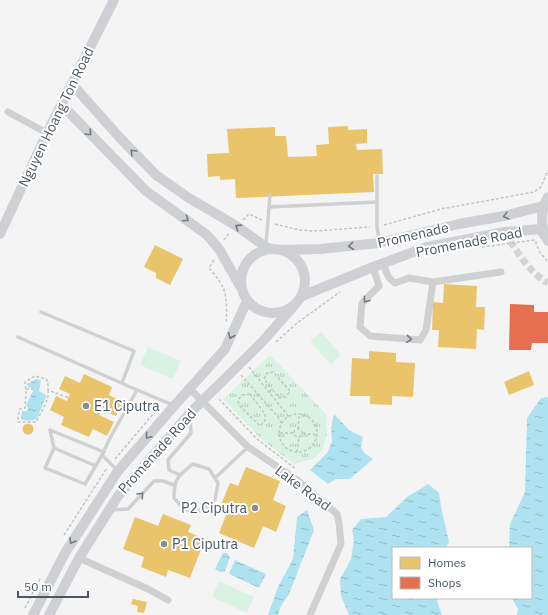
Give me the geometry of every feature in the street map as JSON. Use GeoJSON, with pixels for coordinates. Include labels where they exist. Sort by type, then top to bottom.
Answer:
{"type":"FeatureCollection","features":[{"type":"Feature","properties":{"kind":"street","name":"Nguyen Hoang Ton Road"},"geometry":{"type":"LineString","coordinates":[[0,234],[3,218],[48,133],[114,0]]}},
{"type":"Feature","properties":{"kind":"street"},"geometry":{"type":"LineString","coordinates":[[62,105],[146,191],[207,235],[219,249],[247,301],[254,308],[268,314],[279,314],[293,307],[302,296],[305,287],[305,277],[297,260],[290,254],[281,250],[268,248],[235,225],[189,198],[156,175],[121,139],[72,84]]}},
{"type":"Feature","properties":{"kind":"street"},"geometry":{"type":"LineString","coordinates":[[8,112],[48,133]]}},
{"type":"Feature","properties":{"kind":"street"},"geometry":{"type":"LineString","coordinates":[[546,201],[542,223],[546,238]]}},
{"type":"Feature","properties":{"kind":"street","name":"Promenade"},"geometry":{"type":"LineString","coordinates":[[281,250],[320,249],[379,243],[459,224],[504,216],[546,201]]}},
{"type":"Feature","properties":{"kind":"street","name":"Promenade Road"},"geometry":{"type":"LineString","coordinates":[[302,296],[427,247],[505,232],[541,229],[546,238]]}},
{"type":"Feature","properties":{"kind":"street"},"geometry":{"type":"LineString","coordinates":[[240,286],[242,271],[250,258],[268,248]]}},
{"type":"Feature","properties":{"kind":"street"},"geometry":{"type":"LineString","coordinates":[[383,263],[390,280],[394,283],[409,278],[433,282],[501,272]]}},
{"type":"Feature","properties":{"kind":"street"},"geometry":{"type":"LineString","coordinates":[[373,267],[379,286],[362,302],[360,327],[370,336],[420,340],[426,330],[433,282]]}},
{"type":"Feature","properties":{"kind":"street","name":"Promenade Road"},"geometry":{"type":"LineString","coordinates":[[33,615],[65,553],[118,471],[225,349],[247,301]]}},
{"type":"Feature","properties":{"kind":"street","name":"Promenade Road"},"geometry":{"type":"LineString","coordinates":[[49,615],[79,558],[118,496],[190,413],[262,342],[293,307]]}},
{"type":"Feature","properties":{"kind":"street","name":"Lake Road"},"geometry":{"type":"LineString","coordinates":[[190,389],[248,447],[297,480],[336,514],[339,523],[341,544],[310,615]]}},
{"type":"Feature","properties":{"kind":"street"},"geometry":{"type":"LineString","coordinates":[[79,558],[148,588],[168,600]]}},
{"type":"Feature","properties":{"kind":"lane"},"geometry":{"type":"LineString","coordinates":[[377,176],[377,226],[379,243]]}},
{"type":"Feature","properties":{"kind":"lane"},"geometry":{"type":"LineString","coordinates":[[268,248],[270,195]]}},
{"type":"Feature","properties":{"kind":"lane"},"geometry":{"type":"LineString","coordinates":[[269,207],[377,202]]}},
{"type":"Feature","properties":{"kind":"lane"},"geometry":{"type":"LineString","coordinates":[[41,312],[134,351],[122,383]]}},
{"type":"Feature","properties":{"kind":"lane"},"geometry":{"type":"LineString","coordinates":[[18,337],[174,406]]}},
{"type":"Feature","properties":{"kind":"lane"},"geometry":{"type":"LineString","coordinates":[[118,471],[103,454],[50,430],[54,448],[45,468],[85,484],[103,454],[137,390]]}},
{"type":"Feature","properties":{"kind":"lane"},"geometry":{"type":"LineString","coordinates":[[180,475],[169,470],[168,460],[191,433],[190,413]]}},
{"type":"Feature","properties":{"kind":"lane"},"geometry":{"type":"LineString","coordinates":[[215,478],[248,447]]}},
{"type":"Feature","properties":{"kind":"lane"},"geometry":{"type":"LineString","coordinates":[[54,448],[96,466]]}},
{"type":"Feature","properties":{"kind":"lane"},"geometry":{"type":"LineString","coordinates":[[193,464],[209,469],[215,478],[218,484],[215,500],[202,511],[185,510],[174,498],[174,485],[180,475],[193,464]]}},
{"type":"Feature","properties":{"kind":"lane"},"geometry":{"type":"LineString","coordinates":[[108,510],[128,510],[154,481],[163,481],[174,485]]}},
{"type":"Feature","properties":{"kind":"path"},"geometry":{"type":"LineString","coordinates":[[209,268],[219,249],[235,225],[249,214],[268,222],[299,230],[339,230],[377,226],[441,209],[534,192],[541,187],[548,170]]}},
{"type":"Feature","properties":{"kind":"path"},"geometry":{"type":"LineString","coordinates":[[476,248],[535,240],[539,251],[548,262]]}},
{"type":"Feature","properties":{"kind":"path"},"geometry":{"type":"LineString","coordinates":[[274,344],[297,323],[340,292]]}},
{"type":"Feature","properties":{"kind":"path"},"geometry":{"type":"LineString","coordinates":[[251,365],[241,375],[278,417],[282,424]]}},
{"type":"Feature","properties":{"kind":"path"},"geometry":{"type":"LineString","coordinates":[[249,367],[289,417]]}},
{"type":"Feature","properties":{"kind":"path"},"geometry":{"type":"LineString","coordinates":[[273,372],[290,392],[286,398],[279,398],[272,389],[264,379],[267,373],[273,372]]}},
{"type":"Feature","properties":{"kind":"path"},"geometry":{"type":"LineString","coordinates":[[35,376],[46,379],[48,382],[48,390],[49,393],[46,402],[36,422],[18,422],[20,409],[24,408],[26,389],[25,382],[35,376]]}},
{"type":"Feature","properties":{"kind":"path"},"geometry":{"type":"LineString","coordinates":[[26,389],[33,389]]}},
{"type":"Feature","properties":{"kind":"path"},"geometry":{"type":"LineString","coordinates":[[269,392],[272,389]]}},
{"type":"Feature","properties":{"kind":"path"},"geometry":{"type":"LineString","coordinates":[[48,390],[69,398]]}},
{"type":"Feature","properties":{"kind":"path"},"geometry":{"type":"LineString","coordinates":[[250,394],[266,414],[265,421],[260,426],[239,405],[238,400],[242,395],[250,394]]}},
{"type":"Feature","properties":{"kind":"path"},"geometry":{"type":"LineString","coordinates":[[218,397],[257,439],[301,473]]}},
{"type":"Feature","properties":{"kind":"path"},"geometry":{"type":"LineString","coordinates":[[280,433],[294,433],[298,429],[299,415]]}},
{"type":"Feature","properties":{"kind":"path"},"geometry":{"type":"LineString","coordinates":[[299,415],[307,417],[316,426],[317,435],[313,444],[308,449],[297,452],[285,447],[281,442],[280,433],[282,424],[289,417],[299,415]]}},
{"type":"Feature","properties":{"kind":"path"},"geometry":{"type":"LineString","coordinates":[[298,429],[302,433],[317,435]]}},
{"type":"Feature","properties":{"kind":"path"},"geometry":{"type":"LineString","coordinates":[[294,433],[295,436],[298,437]]}},
{"type":"Feature","properties":{"kind":"path"},"geometry":{"type":"LineString","coordinates":[[297,452],[298,437],[302,433]]}},
{"type":"Feature","properties":{"kind":"green space"},"geometry":{"type":"Polygon","coordinates":[[[321,332],[341,355],[331,365],[310,341],[321,332]]]}},
{"type":"Feature","properties":{"kind":"green space"},"geometry":{"type":"Polygon","coordinates":[[[148,347],[181,361],[173,379],[140,365],[148,347]]]}},
{"type":"Feature","properties":{"kind":"green space"},"geometry":{"type":"Polygon","coordinates":[[[270,355],[326,414],[327,433],[323,449],[314,459],[294,464],[260,438],[223,399],[270,355]]]}},
{"type":"Feature","properties":{"kind":"green space"},"geometry":{"type":"Polygon","coordinates":[[[219,581],[254,597],[247,613],[212,597],[219,581]]]}},
{"type":"Feature","properties":{"kind":"water"},"geometry":{"type":"Polygon","coordinates":[[[36,379],[41,381],[39,391],[46,395],[46,397],[37,418],[31,421],[23,420],[21,419],[22,411],[27,411],[28,408],[26,405],[33,391],[27,384],[36,379]]]}},
{"type":"Feature","properties":{"kind":"water"},"geometry":{"type":"Polygon","coordinates":[[[548,397],[548,615],[517,615],[518,609],[513,599],[532,599],[532,547],[509,547],[510,524],[525,492],[527,418],[541,398],[548,397]]]}},
{"type":"Feature","properties":{"kind":"water"},"geometry":{"type":"Polygon","coordinates":[[[334,414],[349,430],[363,437],[361,447],[364,453],[373,459],[350,479],[336,479],[328,484],[310,470],[327,453],[332,442],[331,429],[334,414]]]}},
{"type":"Feature","properties":{"kind":"water"},"geometry":{"type":"Polygon","coordinates":[[[428,484],[439,493],[449,542],[446,547],[392,547],[392,599],[436,599],[442,615],[349,615],[341,596],[340,579],[351,559],[354,539],[352,530],[361,519],[386,517],[407,497],[428,484]]]}},
{"type":"Feature","properties":{"kind":"water"},"geometry":{"type":"Polygon","coordinates":[[[307,510],[314,530],[289,594],[281,606],[278,615],[268,615],[277,589],[293,559],[297,517],[307,510]]]}},
{"type":"Feature","properties":{"kind":"water"},"geometry":{"type":"Polygon","coordinates":[[[223,553],[227,553],[230,557],[225,571],[220,572],[215,569],[223,553]]]}},
{"type":"Feature","properties":{"kind":"water"},"geometry":{"type":"Polygon","coordinates":[[[235,560],[266,574],[259,588],[229,574],[235,560]]]}},
{"type":"Feature","properties":{"kind":"building: Homes"},"geometry":{"type":"Polygon","coordinates":[[[348,126],[348,130],[367,129],[367,143],[356,144],[357,150],[382,149],[383,174],[373,174],[374,192],[236,198],[235,179],[220,180],[220,176],[208,177],[207,154],[229,153],[227,129],[275,127],[275,136],[286,136],[288,157],[317,156],[316,145],[329,144],[328,127],[348,126]]]}},
{"type":"Feature","properties":{"kind":"building: Homes"},"geometry":{"type":"Polygon","coordinates":[[[155,245],[183,259],[170,285],[156,278],[156,273],[144,267],[155,245]]]}},
{"type":"Feature","properties":{"kind":"building: Homes"},"geometry":{"type":"Polygon","coordinates":[[[444,284],[477,286],[476,307],[485,307],[484,330],[477,329],[476,349],[438,347],[439,330],[432,330],[433,302],[443,303],[444,284]]]}},
{"type":"Feature","properties":{"kind":"building: Homes"},"geometry":{"type":"Polygon","coordinates":[[[369,351],[396,353],[396,362],[415,363],[413,397],[392,396],[392,405],[370,404],[370,396],[350,396],[352,358],[369,359],[369,351]]]}},
{"type":"Feature","properties":{"kind":"building: Homes"},"geometry":{"type":"Polygon","coordinates":[[[529,371],[534,385],[509,395],[504,382],[529,371]]]}},
{"type":"Feature","properties":{"kind":"building: Homes","name":"E1 Ciputra"},"geometry":{"type":"Polygon","coordinates":[[[84,374],[112,387],[109,395],[123,402],[116,416],[102,410],[99,415],[114,422],[107,436],[93,429],[89,437],[61,425],[64,417],[50,410],[56,396],[67,401],[70,394],[59,389],[65,376],[80,383],[84,374]]]}},
{"type":"Feature","properties":{"kind":"building: Homes"},"geometry":{"type":"Polygon","coordinates":[[[28,423],[32,425],[34,429],[32,433],[28,435],[24,433],[22,429],[24,425],[28,423]]]}},
{"type":"Feature","properties":{"kind":"building: Homes","name":"P2 Ciputra"},"geometry":{"type":"Polygon","coordinates":[[[246,467],[280,481],[273,500],[286,506],[276,532],[263,526],[254,548],[219,533],[228,510],[220,507],[230,483],[238,486],[246,467]]]}},
{"type":"Feature","properties":{"kind":"building: Homes","name":"P1 Ciputra"},"geometry":{"type":"Polygon","coordinates":[[[163,514],[191,525],[188,532],[205,539],[190,578],[168,570],[166,577],[141,567],[144,557],[123,549],[135,517],[158,526],[163,514]]]}},
{"type":"Feature","properties":{"kind":"building: Homes"},"geometry":{"type":"Polygon","coordinates":[[[133,599],[147,602],[144,613],[137,612],[138,606],[131,604],[133,599]]]}},
{"type":"Feature","properties":{"kind":"building: Shops"},"geometry":{"type":"Polygon","coordinates":[[[510,304],[534,305],[534,312],[548,312],[548,343],[532,343],[531,350],[509,350],[510,304]]]}},
{"type":"Feature","properties":{"kind":"tunnel"},"geometry":{"type":"LineString","coordinates":[[505,232],[518,254],[535,273],[548,283]]}},
{"type":"Feature","properties":{"kind":"place","name":"E1 Ciputra"},"geometry":{"type":"Point","coordinates":[86,406]}},
{"type":"Feature","properties":{"kind":"place","name":"P2 Ciputra"},"geometry":{"type":"Point","coordinates":[255,508]}},
{"type":"Feature","properties":{"kind":"place","name":"P1 Ciputra"},"geometry":{"type":"Point","coordinates":[164,544]}}]}
